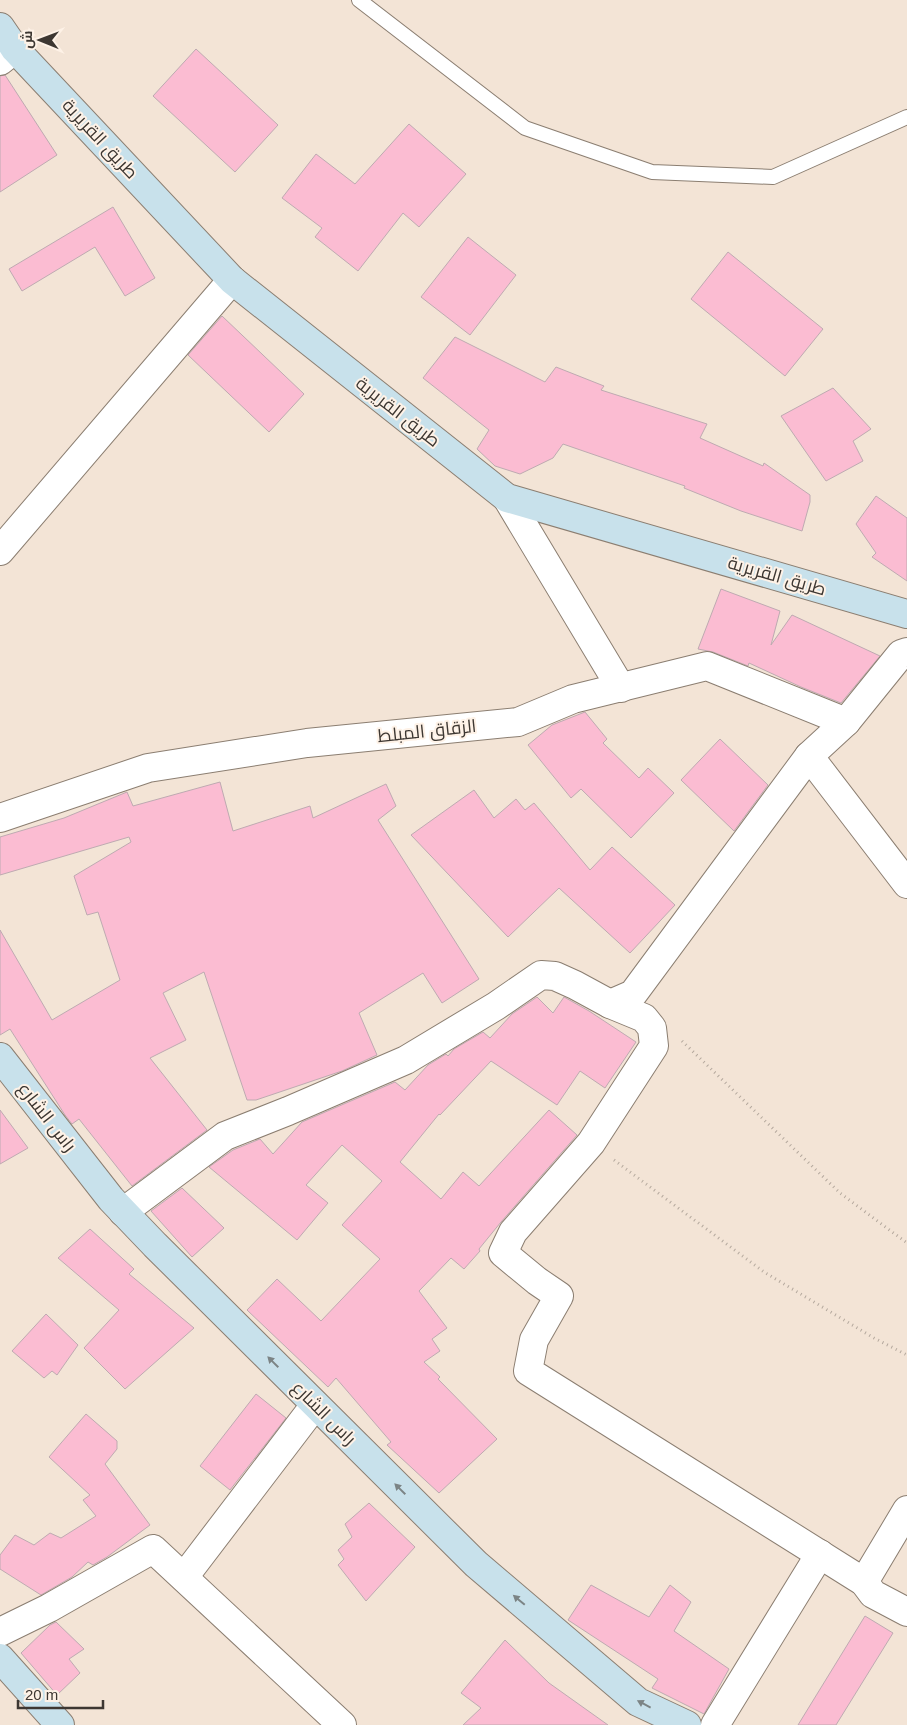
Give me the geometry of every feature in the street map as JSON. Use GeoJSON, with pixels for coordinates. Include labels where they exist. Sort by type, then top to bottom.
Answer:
{"type":"FeatureCollection","features":[{"type":"Feature","properties":{"kind":"street","name":"طريق القريرية"},"geometry":{"type":"LineString","coordinates":[[5,46],[232,280],[507,498],[907,614]]}},
{"type":"Feature","properties":{"kind":"street"},"geometry":{"type":"LineString","coordinates":[[0,551],[232,280]]}},
{"type":"Feature","properties":{"kind":"street"},"geometry":{"type":"LineString","coordinates":[[507,498],[621,688]]}},
{"type":"Feature","properties":{"kind":"street"},"geometry":{"type":"LineString","coordinates":[[610,1004],[633,994],[809,756],[846,722],[901,654],[907,652]]}},
{"type":"Feature","properties":{"kind":"street","name":"الزقاق المبلط"},"geometry":{"type":"LineString","coordinates":[[0,818],[148,768],[307,743],[518,722],[573,699],[706,666],[846,722]]}},
{"type":"Feature","properties":{"kind":"street"},"geometry":{"type":"LineString","coordinates":[[809,756],[907,884]]}},
{"type":"Feature","properties":{"kind":"street"},"geometry":{"type":"LineString","coordinates":[[123,1212],[225,1136],[406,1060],[496,1006],[541,975],[556,976],[575,984],[610,1004],[644,1018],[652,1028],[654,1046],[591,1143],[513,1232],[504,1254],[559,1296],[534,1340],[528,1371],[864,1582],[873,1594],[907,1612]]}},
{"type":"Feature","properties":{"kind":"street","name":"راس الشارع"},"geometry":{"type":"LineString","coordinates":[[0,1057],[123,1212],[476,1564],[638,1702],[687,1725]]}},
{"type":"Feature","properties":{"kind":"street"},"geometry":{"type":"LineString","coordinates":[[184,1577],[315,1404]]}},
{"type":"Feature","properties":{"kind":"street"},"geometry":{"type":"LineString","coordinates":[[864,1582],[907,1510]]}},
{"type":"Feature","properties":{"kind":"street"},"geometry":{"type":"LineString","coordinates":[[0,1632],[50,1608],[153,1549],[342,1725]]}},
{"type":"Feature","properties":{"kind":"street"},"geometry":{"type":"LineString","coordinates":[[715,1725],[820,1554]]}},
{"type":"Feature","properties":{"kind":"street"},"geometry":{"type":"LineString","coordinates":[[0,1658],[60,1725]]}},
{"type":"Feature","properties":{"kind":"lane"},"geometry":{"type":"LineString","coordinates":[[359,0],[525,128],[652,172],[772,177],[907,117]]}},
{"type":"Feature","properties":{"kind":"path"},"geometry":{"type":"LineString","coordinates":[[676,1035],[840,1193],[907,1243]]}},
{"type":"Feature","properties":{"kind":"path"},"geometry":{"type":"LineString","coordinates":[[591,1143],[764,1272],[874,1338],[907,1355]]}},
{"type":"Feature","properties":{"kind":"building"},"geometry":{"type":"Polygon","coordinates":[[[196,49],[278,125],[235,172],[153,96],[196,49]]]}},
{"type":"Feature","properties":{"kind":"building"},"geometry":{"type":"Polygon","coordinates":[[[5,75],[57,155],[0,192],[0,76],[5,75]]]}},
{"type":"Feature","properties":{"kind":"building"},"geometry":{"type":"Polygon","coordinates":[[[409,124],[466,174],[419,227],[403,213],[358,271],[315,237],[322,228],[282,198],[316,154],[355,184],[409,124]]]}},
{"type":"Feature","properties":{"kind":"building"},"geometry":{"type":"Polygon","coordinates":[[[113,207],[155,278],[125,296],[95,247],[22,291],[9,269],[113,207]]]}},
{"type":"Feature","properties":{"kind":"building"},"geometry":{"type":"Polygon","coordinates":[[[468,237],[516,275],[470,335],[421,297],[468,237]]]}},
{"type":"Feature","properties":{"kind":"building"},"geometry":{"type":"Polygon","coordinates":[[[728,252],[823,329],[785,376],[691,299],[728,252]]]}},
{"type":"Feature","properties":{"kind":"building"},"geometry":{"type":"Polygon","coordinates":[[[222,316],[304,394],[269,432],[188,355],[222,316]]]}},
{"type":"Feature","properties":{"kind":"building"},"geometry":{"type":"Polygon","coordinates":[[[455,337],[545,382],[556,367],[604,386],[601,390],[707,424],[700,438],[763,466],[764,463],[810,495],[810,502],[802,531],[741,511],[684,488],[685,486],[563,444],[553,458],[520,474],[495,466],[477,449],[489,430],[423,378],[455,337]]]}},
{"type":"Feature","properties":{"kind":"building"},"geometry":{"type":"Polygon","coordinates":[[[833,388],[871,429],[853,441],[863,461],[826,481],[781,416],[833,388]]]}},
{"type":"Feature","properties":{"kind":"building"},"geometry":{"type":"Polygon","coordinates":[[[876,496],[907,518],[907,581],[872,557],[876,553],[856,524],[876,496]]]}},
{"type":"Feature","properties":{"kind":"building"},"geometry":{"type":"Polygon","coordinates":[[[721,589],[780,611],[771,645],[792,615],[880,656],[841,703],[749,663],[748,666],[713,652],[698,649],[721,589]]]}},
{"type":"Feature","properties":{"kind":"building"},"geometry":{"type":"Polygon","coordinates":[[[585,712],[607,739],[603,743],[639,778],[648,768],[674,793],[631,838],[581,789],[571,798],[528,745],[552,725],[585,712]]]}},
{"type":"Feature","properties":{"kind":"building"},"geometry":{"type":"Polygon","coordinates":[[[720,739],[768,785],[734,831],[681,780],[720,739]]]}},
{"type":"Feature","properties":{"kind":"building"},"geometry":{"type":"Polygon","coordinates":[[[220,782],[233,831],[310,806],[313,818],[386,784],[396,806],[378,820],[479,979],[442,1003],[423,973],[359,1013],[377,1055],[342,1071],[256,1100],[247,1100],[204,972],[163,993],[186,1040],[150,1058],[207,1130],[132,1186],[79,1119],[72,1124],[65,1115],[10,1029],[0,1035],[0,930],[52,1020],[120,980],[98,912],[87,915],[74,876],[131,842],[129,837],[0,875],[0,837],[64,818],[127,792],[133,806],[220,782]]]}},
{"type":"Feature","properties":{"kind":"building"},"geometry":{"type":"Polygon","coordinates":[[[474,790],[494,818],[516,799],[525,810],[534,803],[590,870],[612,847],[675,905],[630,953],[559,888],[508,937],[411,835],[474,790]]]}},
{"type":"Feature","properties":{"kind":"building"},"geometry":{"type":"Polygon","coordinates":[[[537,997],[553,1013],[564,997],[636,1042],[605,1088],[580,1071],[557,1105],[491,1061],[439,1114],[400,1162],[441,1199],[463,1172],[479,1186],[549,1110],[577,1135],[501,1222],[464,1269],[451,1258],[419,1291],[447,1328],[432,1339],[440,1351],[424,1362],[440,1377],[438,1379],[497,1439],[439,1493],[387,1445],[391,1442],[336,1378],[328,1387],[247,1310],[277,1279],[321,1321],[380,1259],[342,1225],[382,1181],[342,1145],[306,1185],[328,1203],[297,1240],[209,1167],[233,1150],[260,1139],[273,1154],[302,1122],[395,1082],[405,1090],[428,1065],[446,1054],[448,1056],[454,1049],[483,1032],[490,1038],[512,1014],[537,997]]]}},
{"type":"Feature","properties":{"kind":"building"},"geometry":{"type":"Polygon","coordinates":[[[0,1110],[28,1148],[0,1164],[0,1110]]]}},
{"type":"Feature","properties":{"kind":"building"},"geometry":{"type":"Polygon","coordinates":[[[182,1188],[224,1228],[192,1257],[151,1211],[182,1188]]]}},
{"type":"Feature","properties":{"kind":"building"},"geometry":{"type":"Polygon","coordinates":[[[90,1229],[134,1269],[129,1274],[194,1328],[125,1389],[84,1348],[119,1310],[58,1258],[90,1229]]]}},
{"type":"Feature","properties":{"kind":"building"},"geometry":{"type":"Polygon","coordinates":[[[46,1314],[78,1345],[57,1375],[52,1371],[44,1378],[12,1351],[46,1314]]]}},
{"type":"Feature","properties":{"kind":"building"},"geometry":{"type":"Polygon","coordinates":[[[256,1394],[286,1418],[230,1490],[200,1466],[256,1394]]]}},
{"type":"Feature","properties":{"kind":"building"},"geometry":{"type":"Polygon","coordinates":[[[86,1414],[117,1441],[117,1449],[105,1464],[150,1525],[107,1557],[93,1565],[88,1562],[72,1577],[41,1595],[0,1569],[0,1555],[15,1535],[34,1545],[50,1533],[61,1538],[96,1516],[83,1500],[90,1495],[49,1457],[86,1414]]]}},
{"type":"Feature","properties":{"kind":"building"},"geometry":{"type":"Polygon","coordinates":[[[369,1503],[415,1547],[366,1601],[338,1565],[344,1559],[338,1550],[352,1537],[345,1524],[369,1503]]]}},
{"type":"Feature","properties":{"kind":"building"},"geometry":{"type":"Polygon","coordinates":[[[591,1585],[649,1617],[670,1585],[691,1602],[674,1631],[729,1669],[704,1714],[652,1688],[658,1679],[568,1620],[591,1585]]]}},
{"type":"Feature","properties":{"kind":"building"},"geometry":{"type":"Polygon","coordinates":[[[865,1616],[893,1633],[836,1725],[798,1725],[865,1616]]]}},
{"type":"Feature","properties":{"kind":"building"},"geometry":{"type":"Polygon","coordinates":[[[56,1622],[84,1649],[69,1659],[80,1673],[57,1695],[21,1653],[50,1625],[56,1622]]]}},
{"type":"Feature","properties":{"kind":"building"},"geometry":{"type":"Polygon","coordinates":[[[505,1640],[549,1683],[608,1725],[463,1725],[481,1708],[461,1693],[505,1640]]]}}]}
